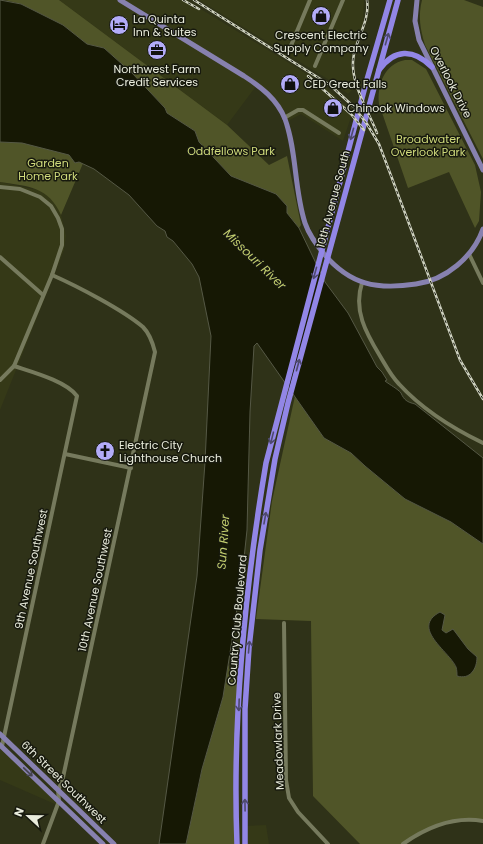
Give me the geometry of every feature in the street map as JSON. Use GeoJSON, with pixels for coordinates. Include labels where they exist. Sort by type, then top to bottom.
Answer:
{"type":"FeatureCollection","features":[{"type":"Feature","properties":{"kind":"highway","name":"10th Avenue South"},"geometry":{"type":"LineString","coordinates":[[282,400],[366,83],[390,0]]}},
{"type":"Feature","properties":{"kind":"highway","name":"10th Avenue South"},"geometry":{"type":"LineString","coordinates":[[288,403],[372,90],[398,0]]}},
{"type":"Feature","properties":{"kind":"highway"},"geometry":{"type":"LineString","coordinates":[[377,74],[384,63],[399,54],[406,53],[416,55],[424,59],[432,67]]}},
{"type":"Feature","properties":{"kind":"highway","name":"Country Club Boulevard"},"geometry":{"type":"LineString","coordinates":[[238,844],[237,762],[244,629],[258,514],[266,463],[282,400]]}},
{"type":"Feature","properties":{"kind":"highway","name":"Country Club Boulevard"},"geometry":{"type":"LineString","coordinates":[[245,844],[245,709],[249,648],[260,550],[275,459],[288,403]]}},
{"type":"Feature","properties":{"kind":"main road"},"geometry":{"type":"LineString","coordinates":[[120,0],[264,89],[275,102],[284,118],[290,135],[305,223],[313,241],[340,272],[362,283],[381,286],[421,283],[441,276],[469,254],[483,229]]}},
{"type":"Feature","properties":{"kind":"main road","name":"Overlook Drive"},"geometry":{"type":"LineString","coordinates":[[417,0],[415,16],[416,31],[432,67],[483,170]]}},
{"type":"Feature","properties":{"kind":"main road","name":"6th Street Southwest"},"geometry":{"type":"LineString","coordinates":[[2,736],[114,844]]}},
{"type":"Feature","properties":{"kind":"main road","name":"6th Street Southwest"},"geometry":{"type":"LineString","coordinates":[[1,746],[103,844]]}},
{"type":"Feature","properties":{"kind":"street"},"geometry":{"type":"LineString","coordinates":[[290,48],[310,0]]}},
{"type":"Feature","properties":{"kind":"street"},"geometry":{"type":"LineString","coordinates":[[315,66],[343,0]]}},
{"type":"Feature","properties":{"kind":"street"},"geometry":{"type":"LineString","coordinates":[[284,118],[298,110],[303,110],[339,133]]}},
{"type":"Feature","properties":{"kind":"street"},"geometry":{"type":"LineString","coordinates":[[0,187],[20,190],[36,195],[51,206],[62,229],[62,244],[52,275],[14,366],[0,380]]}},
{"type":"Feature","properties":{"kind":"street"},"geometry":{"type":"LineString","coordinates":[[469,254],[483,283]]}},
{"type":"Feature","properties":{"kind":"street"},"geometry":{"type":"LineString","coordinates":[[0,257],[43,295]]}},
{"type":"Feature","properties":{"kind":"street","name":"10th Avenue Southwest"},"geometry":{"type":"LineString","coordinates":[[43,844],[59,801],[58,790],[62,782],[155,356],[150,337],[143,328],[115,309],[52,275]]}},
{"type":"Feature","properties":{"kind":"street"},"geometry":{"type":"LineString","coordinates":[[362,283],[358,295],[360,318],[369,339],[391,374],[415,399],[468,436],[483,444]]}},
{"type":"Feature","properties":{"kind":"street","name":"9th Avenue Southwest"},"geometry":{"type":"LineString","coordinates":[[1,746],[77,396],[72,390],[57,382],[14,366]]}},
{"type":"Feature","properties":{"kind":"street"},"geometry":{"type":"LineString","coordinates":[[65,454],[131,468]]}},
{"type":"Feature","properties":{"kind":"street","name":"Meadowlark Drive"},"geometry":{"type":"LineString","coordinates":[[284,623],[286,780],[289,798],[298,812],[328,844]]}},
{"type":"Feature","properties":{"kind":"street"},"geometry":{"type":"LineString","coordinates":[[403,844],[428,828],[461,820],[483,821]]}},
{"type":"Feature","properties":{"kind":"shaded area"},"geometry":{"type":"Polygon","coordinates":[[[59,0],[186,0],[299,69],[323,85],[353,111],[343,141],[301,114],[286,122],[275,102],[257,85],[227,125],[59,0]]]}},
{"type":"Feature","properties":{"kind":"shaded area"},"geometry":{"type":"Polygon","coordinates":[[[199,0],[364,0],[363,23],[351,56],[351,69],[355,87],[348,94],[334,83],[199,0]]]}},
{"type":"Feature","properties":{"kind":"shaded area"},"geometry":{"type":"Polygon","coordinates":[[[0,182],[42,191],[55,202],[61,215],[66,236],[64,250],[0,410],[0,182]]]}},
{"type":"Feature","properties":{"kind":"shaded area"},"geometry":{"type":"Polygon","coordinates":[[[0,746],[59,801],[57,805],[0,780],[0,746]]]}},
{"type":"Feature","properties":{"kind":"shaded area"},"geometry":{"type":"Polygon","coordinates":[[[266,825],[269,844],[245,844],[245,826],[266,825]]]}},
{"type":"Feature","properties":{"kind":"green space","name":"Oddfellows Park"},"geometry":{"type":"Polygon","coordinates":[[[5,0],[59,0],[227,125],[269,165],[287,156],[301,225],[299,228],[287,213],[287,206],[276,194],[231,176],[199,142],[195,131],[167,113],[165,108],[132,73],[104,48],[87,44],[63,25],[21,4],[5,0]]]}},
{"type":"Feature","properties":{"kind":"green space"},"geometry":{"type":"Polygon","coordinates":[[[422,0],[464,0],[483,7],[483,159],[425,45],[420,22],[422,0]]]}},
{"type":"Feature","properties":{"kind":"green space","name":"Broadwater Overlook Park"},"geometry":{"type":"Polygon","coordinates":[[[405,60],[412,60],[426,69],[475,165],[481,192],[479,221],[475,228],[449,172],[408,188],[379,104],[379,90],[383,76],[392,66],[405,60]]]}},
{"type":"Feature","properties":{"kind":"green space","name":"Garden Home Park"},"geometry":{"type":"Polygon","coordinates":[[[0,138],[56,147],[84,161],[61,215],[56,206],[44,193],[20,185],[0,182],[0,138]]]}},
{"type":"Feature","properties":{"kind":"green space"},"geometry":{"type":"Polygon","coordinates":[[[295,396],[324,438],[351,453],[405,499],[451,522],[483,544],[483,821],[461,820],[428,828],[403,844],[360,844],[313,796],[311,621],[256,619],[272,501],[295,396]]]}},
{"type":"Feature","properties":{"kind":"green space"},"geometry":{"type":"Polygon","coordinates":[[[228,665],[238,682],[235,844],[186,844],[202,769],[223,697],[228,665]]]}},
{"type":"Feature","properties":{"kind":"water"},"geometry":{"type":"Polygon","coordinates":[[[0,0],[21,4],[63,25],[87,44],[104,48],[132,73],[165,108],[167,113],[195,131],[199,142],[231,176],[276,194],[287,206],[287,213],[299,228],[325,282],[348,313],[377,367],[387,380],[385,381],[400,392],[406,400],[415,404],[483,458],[483,544],[451,522],[405,499],[351,453],[324,438],[257,343],[254,346],[250,412],[247,530],[242,577],[223,697],[202,769],[186,844],[159,844],[197,576],[205,462],[211,336],[199,277],[192,264],[173,241],[167,237],[165,231],[157,226],[129,195],[94,169],[79,162],[75,163],[69,155],[22,143],[0,142],[0,0]]]}},
{"type":"Feature","properties":{"kind":"water"},"geometry":{"type":"Polygon","coordinates":[[[440,612],[445,615],[442,630],[446,633],[453,629],[468,649],[477,657],[476,666],[469,675],[462,677],[457,676],[456,667],[434,640],[430,632],[429,625],[432,618],[440,612]]]}},
{"type":"Feature","properties":{"kind":"railway"},"geometry":{"type":"LineString","coordinates":[[183,0],[199,9]]}},
{"type":"Feature","properties":{"kind":"railway"},"geometry":{"type":"LineString","coordinates":[[194,0],[330,85],[354,107],[367,124],[379,144],[460,360],[483,399]]}},
{"type":"Feature","properties":{"kind":"railway"},"geometry":{"type":"LineString","coordinates":[[367,0],[367,14],[354,54],[353,64],[356,84],[377,133]]}},
{"type":"Feature","properties":{"kind":"railway"},"geometry":{"type":"LineString","coordinates":[[308,76],[351,114],[364,130]]}},
{"type":"Feature","properties":{"kind":"place","name":"Crescent Electric Supply Company"},"geometry":{"type":"Point","coordinates":[321,16]}},
{"type":"Feature","properties":{"kind":"place","name":"La Quinta Inn & Suites"},"geometry":{"type":"Point","coordinates":[119,25]}},
{"type":"Feature","properties":{"kind":"place","name":"Northwest Farm Credit Services"},"geometry":{"type":"Point","coordinates":[157,50]}},
{"type":"Feature","properties":{"kind":"place","name":"CED Great Falls"},"geometry":{"type":"Point","coordinates":[290,84]}},
{"type":"Feature","properties":{"kind":"place","name":"Chinook Windows"},"geometry":{"type":"Point","coordinates":[333,108]}},
{"type":"Feature","properties":{"kind":"place","name":"Electric City Lighthouse Church"},"geometry":{"type":"Point","coordinates":[105,451]}},
{"type":"Feature","properties":{"kind":"water label","name":"Missouri River"},"geometry":{"type":"Point","coordinates":[255,259]}},
{"type":"Feature","properties":{"kind":"water label","name":"Sun River"},"geometry":{"type":"Point","coordinates":[223,542]}}]}
